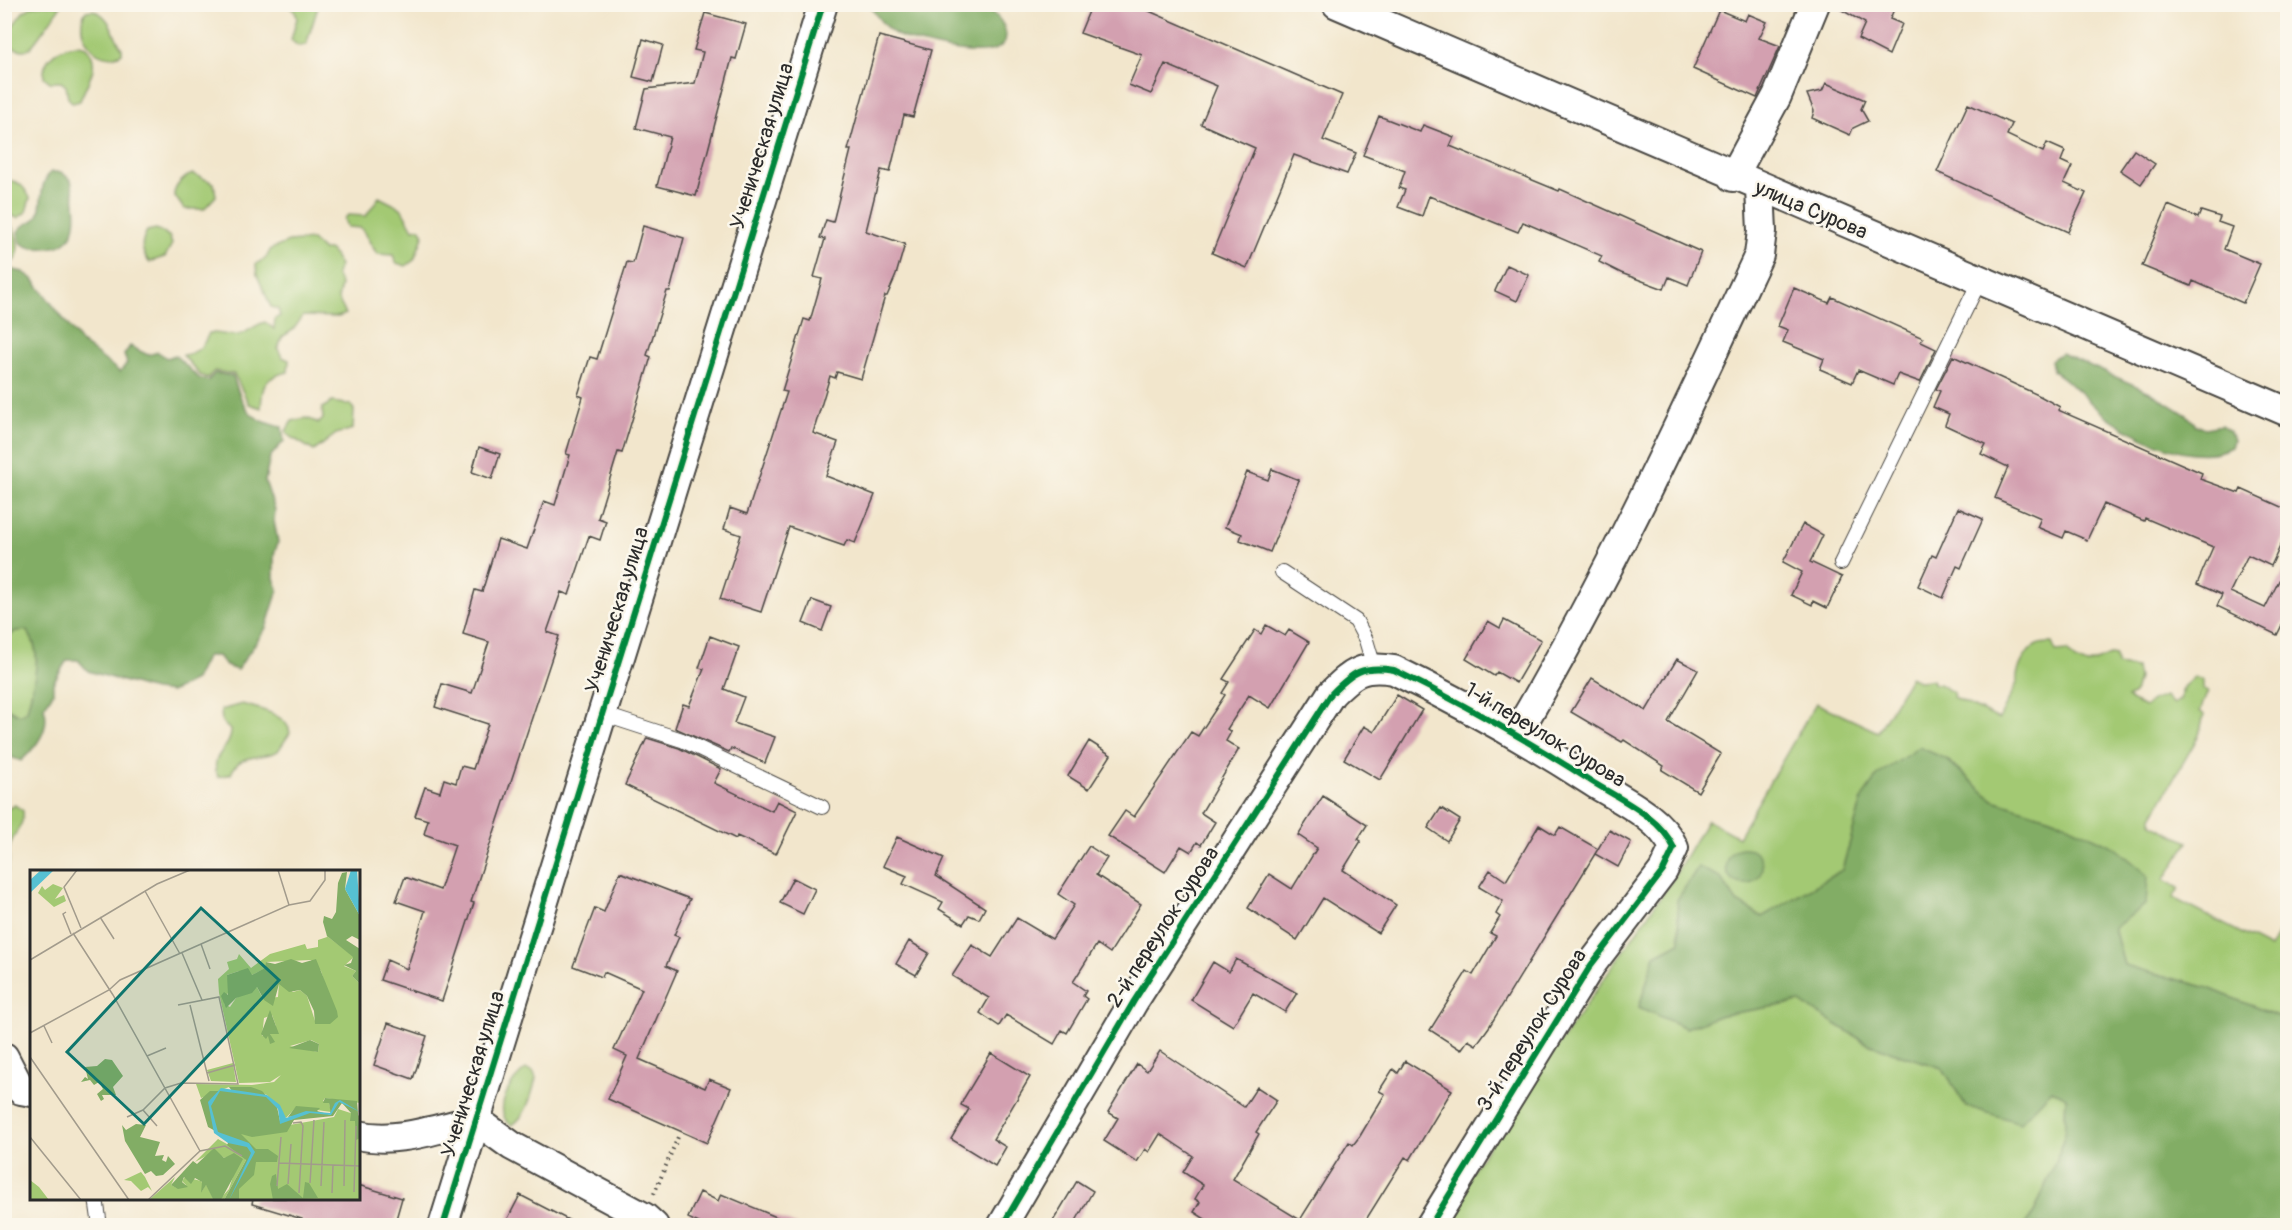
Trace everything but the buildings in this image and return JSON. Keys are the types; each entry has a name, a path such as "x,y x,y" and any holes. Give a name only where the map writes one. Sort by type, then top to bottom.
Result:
{"street":[{"name":"Ученическая улица","path":"443,1226 823,4"},
{"name":"улица Сурова","path":"1337,4 1733,177 2288,412"},
{"path":"1733,177 1777,96 1815,4"},
{"path":"1517,733 1566,649 1693,395 1759,255 1762,231 1760,188"},
{"name":"1-й переулок Сурова","path":"1374,667 1394,670 1517,733 1632,807"},
{"name":"2-й переулок Сурова","path":"1002,1226 1134,1001 1331,694 1351,674 1374,667"},
{"name":"3-й переулок Сурова","path":"1430,1226 1591,965 1663,871 1674,848 1668,833 1632,807"},
{"path":"4,1057 21,1090 30,1092"},
{"path":"360,1135 372,1138 402,1137 476,1120 512,1146 649,1221"}],"lane":[{"path":"1841,562 1979,282"},
{"path":"1282,572 1356,621 1366,640 1374,667"},
{"path":"602,714 682,740 822,807"},
{"path":"96,1200 100,1226"}],"path":[{"path":"649,1221 678,1137"}],"green space":[{"path":"61,5 30,48 23,50 11,47 8,32 23,12 33,6"},
{"path":"286,5 317,5 318,7 306,45 298,46 291,40 297,18 295,11"},
{"path":"869,5 986,5 1004,26 1004,43 995,50 980,52 922,44 897,35 882,22"},
{"path":"93,10 108,21 122,53 104,56 89,46 84,38 82,20 86,11"},
{"path":"79,45 86,47 91,54 93,67 80,101 73,103 68,98 66,86 61,82 50,82 44,77 44,70 49,58 59,50"},
{"path":"51,172 61,172 71,180 76,213 75,224 67,241 59,246 29,247 20,242 18,232 37,217 43,186"},
{"path":"193,174 214,183 216,196 204,209 184,209 174,195 180,182"},
{"path":"5,180 20,184 30,198 26,212 18,218 5,214"},
{"path":"379,197 401,208 413,229 420,228 424,234 414,260 406,266 396,263 393,255 377,254 361,228 347,227 344,219 348,215 366,216"},
{"path":"4,216 18,243 14,261 6,262"},
{"path":"156,229 169,236 172,244 165,257 149,262 144,254 142,243 147,231"},
{"path":"312,240 323,250 331,250 340,266 336,274 341,285 338,299 346,314 338,317 303,316 293,330 282,337 278,349 282,357 289,360 288,372 274,376 266,383 262,393 261,408 249,404 234,374 214,371 208,378 200,375 183,355 193,353 199,348 209,333 238,335 265,322 274,329 275,319 280,316 278,309 271,307 257,275 256,264 266,258 271,249 289,242"},
{"path":"5,268 23,272 32,278 81,342 120,372 127,363 124,355 130,346 148,355 158,352 167,358 175,355 199,378 208,381 215,373 233,376 248,410 261,420 282,427 284,441 270,457 265,481 275,510 274,521 278,542 274,555 274,578 278,590 266,628 237,670 226,666 218,656 207,656 195,680 171,692 154,690 88,671 78,660 67,660 53,683 53,693 44,707 46,723 41,737 21,761 5,755 5,707 19,715 27,711 36,659 32,639 26,630 16,631 5,639"},
{"path":"2061,353 2150,392 2187,415 2196,425 2205,428 2221,425 2230,431 2233,441 2231,447 2215,452 2197,453 2160,445 2141,437 2108,417 2053,371 2051,360"},
{"path":"332,402 351,405 354,410 353,429 336,434 314,451 288,435 286,431 292,421 307,418 319,423 323,419 322,408"},
{"path":"26,630 35,649 36,670 27,711 19,715 5,707 5,639 16,631"},
{"path":"2052,643 2056,652 2067,651 2075,660 2087,665 2110,655 2116,656 2117,665 2136,668 2138,678 2134,694 2127,698 2144,707 2165,696 2173,704 2180,700 2183,687 2194,677 2203,680 2203,689 2208,691 2200,711 2204,715 2199,735 2152,817 2152,824 2188,842 2164,880 2179,888 2173,898 2270,948 2287,916 2287,1020 2208,988 2124,965 2114,928 2146,904 2060,821 1993,800 1946,759 1863,796 1842,870 1762,917 1737,902 1720,877 1677,900 1680,942 1655,955 1639,1007 1686,1028 1722,1015 1800,1002 1868,1044 1942,1068 1966,1106 2052,1090 2066,1097 2064,1141 2033,1215 2023,1225 1434,1226 1672,880 1707,820 1738,837 1816,703 1878,732 1910,677 1918,681 1932,680 1934,684 1939,684 1954,693 1953,697 1999,719 2017,683 2018,673 2025,656 2037,645"},
{"path":"242,704 264,710 278,717 284,721 290,733 278,751 245,759 239,762 231,774 218,777 216,762 228,743 231,731 222,722 221,710"},
{"path":"1919,747 1946,759 1993,800 2060,821 2114,847 2148,875 2146,904 2114,928 2124,965 2208,988 2287,1020 2287,1225 2023,1225 2033,1215 2064,1141 2066,1097 2052,1090 2020,1123 1966,1106 1942,1068 1868,1044 1800,1002 1722,1015 1686,1028 1639,1007 1655,955 1680,942 1677,900 1698,867 1720,877 1737,902 1762,917 1842,870 1863,796 1878,775"},
{"path":"15,805 23,811 23,816 10,847 5,877 5,810"},
{"path":"1744,848 1757,853 1762,866 1757,879 1744,884 1731,879 1726,866 1731,853"},
{"path":"526,1069 533,1071 536,1078 533,1090 525,1111 511,1125 505,1119 503,1112 505,1096 509,1087"}],"cycle path":[{"path":"443,1226 823,4"},
{"path":"1002,1226 1134,1001 1331,694 1352,675 1374,669 1394,670 1545,752 1640,811 1660,828 1674,848 1663,871 1591,965 1430,1226"}]}
